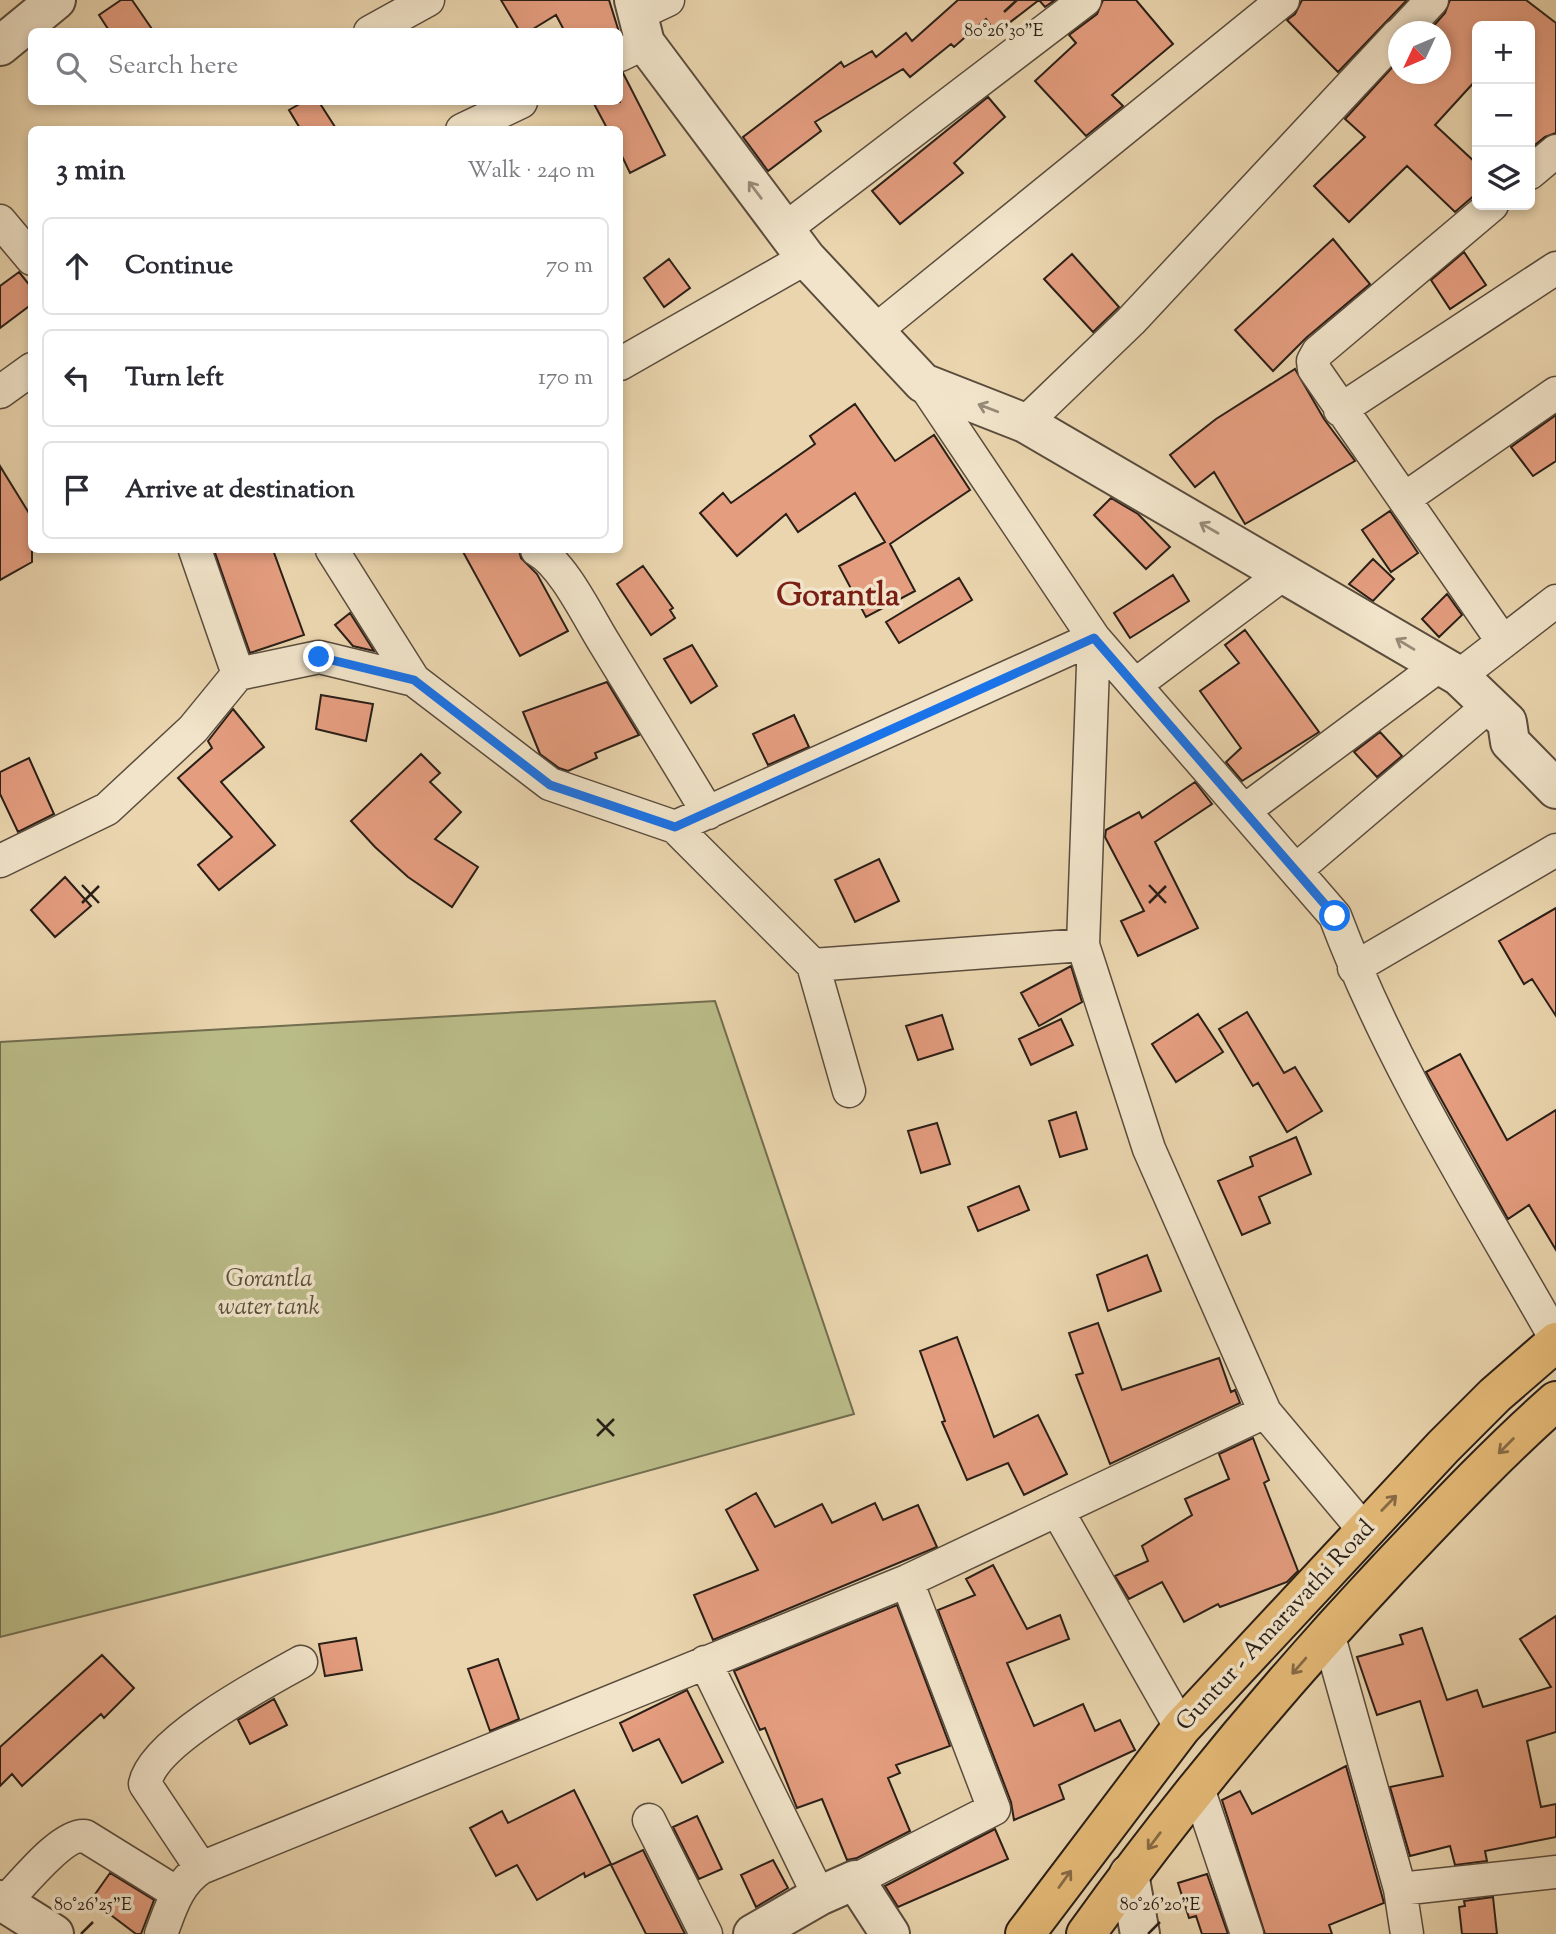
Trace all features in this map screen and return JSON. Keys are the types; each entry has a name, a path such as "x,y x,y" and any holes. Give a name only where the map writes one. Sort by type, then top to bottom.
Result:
{"main road":[{"name":"Guntur - Amaravathi Road","path":"1025,1934 1181,1728 1364,1530 1495,1395 1556,1340"},
{"name":"Guntur - Amaravathi Road","path":"1086,1934 1197,1785 1328,1633 1509,1443 1556,1401"}],"street":[{"path":"0,46 57,0"},
{"path":"377,28 428,0"},
{"path":"623,362 796,244 1085,0"},
{"path":"875,331 1283,0"},
{"path":"1412,21 1433,0"},
{"path":"641,22 796,244 923,383 1094,638 1335,916 1354,968 1426,1114 1556,1340"},
{"path":"1026,423 1131,321 1388,46"},
{"path":"470,126 515,105"},
{"path":"1535,169 1556,151"},
{"path":"1486,210 1318,352 1313,361 1314,369 1340,410 1503,642"},
{"path":"0,221 28,254"},
{"path":"1340,410 1556,268"},
{"path":"0,392 28,372"},
{"path":"923,383 1026,423 1286,572 1449,670 1499,714 1532,728 1556,753"},
{"path":"1404,499 1556,393"},
{"path":"196,553 239,674"},
{"path":"334,553 414,680 550,785 675,827 813,965 849,1091"},
{"path":"540,553 557,569 581,604 708,813"},
{"path":"1135,685 1286,572"},
{"path":"1244,811 1449,670 1503,642 1556,601"},
{"path":"675,827 1094,638"},
{"path":"1094,638 1083,944 1149,1149 1265,1412 1364,1530"},
{"path":"0,861 107,809 193,729 239,674 319,657 414,680"},
{"path":"1499,714 1510,742 1556,789"},
{"path":"1296,870 1499,714"},
{"path":"1354,968 1556,850"},
{"path":"813,965 1083,944"},
{"path":"161,1934 177,1893 185,1881 201,1868 907,1581 1265,1412"},
{"path":"1057,1510 1181,1728"},
{"path":"753,1934 819,1896 994,1809 907,1581"},
{"path":"1328,1633 1400,1889 1407,1934"},
{"path":"201,1868 145,1784 147,1772 155,1761 206,1719 301,1662"},
{"path":"705,1662 819,1896"},
{"path":"1197,1785 1247,1934"},
{"path":"649,1820 706,1934"},
{"path":"54,1934 2,1902 64,1843 78,1835 85,1836 177,1893"},
{"path":"1400,1889 1556,1872"},
{"path":"1129,1874 1140,1934"},
{"path":"855,1880 890,1934"}],"green space":[{"name":"Gorantla water tank","path":"715,1001 854,1414 495,1513 0,1637 0,1042"}],"building":[{"path":"121,0 132,0 151,28 107,28 99,15"},
{"path":"501,0 609,0 618,28 563,28 556,15 535,28 518,28"},
{"path":"958,0 1039,0 996,33 986,19 954,47 951,44 910,77 903,69 815,122 821,131 768,171 743,137 841,62 844,67 872,51 876,57 906,33 912,41"},
{"path":"1039,0 1055,0 1045,7"},
{"path":"1103,0 1136,0 1173,44 1112,95 1123,106 1086,136 1035,81 1076,43 1069,35 1097,14"},
{"path":"1302,0 1407,0 1338,72 1287,20 1295,14"},
{"path":"1450,0 1526,0 1556,23 1556,133 1535,145 1535,21 1472,21 1472,84 1435,125 1472,159 1472,197 1455,212 1407,166 1349,222 1314,186 1365,137 1345,119 1388,72 1388,84 1451,84 1451,21 1438,21 1445,13"},
{"path":"623,73 665,155 630,173 623,158 623,126 606,126 595,105 623,105"},
{"path":"988,97 1005,117 954,163 963,173 900,224 872,191"},
{"path":"298,105 321,105 334,126 299,126 289,110"},
{"path":"1333,239 1370,284 1306,338 1273,371 1235,330"},
{"path":"1464,252 1486,285 1450,309 1431,280"},
{"path":"1072,254 1119,307 1093,332 1044,279"},
{"path":"669,259 690,288 664,307 644,278"},
{"path":"19,272 28,283 28,307 0,328 0,286"},
{"path":"1295,369 1324,419 1355,461 1245,524 1214,472 1195,487 1170,455 1216,419"},
{"path":"855,404 895,461 934,435 970,490 890,544 915,591 866,617 839,566 885,542 855,493 798,532 786,514 737,556 700,513 723,493 731,503 815,444 810,436"},
{"path":"1556,415 1556,461 1533,476 1511,447"},
{"path":"0,466 28,512 28,553 32,553 32,562 0,580"},
{"path":"1111,498 1138,514 1170,547 1146,569 1094,515"},
{"path":"1390,511 1418,553 1391,572 1362,530"},
{"path":"215,553 274,553 304,635 250,653"},
{"path":"464,553 520,553 521,558 537,574 568,631 520,656"},
{"path":"1373,559 1394,579 1373,601 1349,584"},
{"path":"643,566 673,608 670,610 675,618 651,635 617,584"},
{"path":"1173,575 1189,601 1130,638 1114,613"},
{"path":"959,578 972,600 899,643 886,622"},
{"path":"1447,594 1462,615 1439,637 1422,619"},
{"path":"350,613 374,651 353,646 335,625"},
{"path":"1245,630 1319,732 1242,781 1226,762 1241,748 1200,691 1239,663 1225,645"},
{"path":"692,645 717,686 691,703 664,659"},
{"path":"607,682 639,735 595,753 597,758 568,771 559,768 540,754 523,712"},
{"path":"321,695 373,704 366,741 316,729"},
{"path":"233,709 264,747 221,782 275,845 219,890 198,865 232,837 178,778 212,748 208,741"},
{"path":"794,715 809,747 768,765 753,734"},
{"path":"1380,732 1402,756 1377,777 1354,752"},
{"path":"421,754 440,773 430,782 461,812 435,839 478,867 452,907 408,877 351,821"},
{"path":"29,758 54,814 18,832 0,794 0,772"},
{"path":"1195,782 1212,804 1155,842 1198,928 1138,956 1121,921 1144,911 1105,837 1106,830 1139,812 1142,818"},
{"path":"879,859 899,901 855,922 835,880"},
{"path":"65,877 91,906 55,937 31,910"},
{"path":"1556,908 1556,1016 1532,979 1524,984 1499,941"},
{"path":"1071,966 1082,1002 1039,1026 1021,993"},
{"path":"1247,1012 1284,1073 1295,1067 1322,1111 1287,1132 1258,1083 1253,1086 1219,1029"},
{"path":"1198,1014 1223,1052 1176,1082 1152,1044"},
{"path":"942,1015 953,1049 918,1060 906,1026"},
{"path":"1061,1019 1073,1045 1031,1065 1019,1039"},
{"path":"1460,1054 1507,1140 1556,1110 1556,1250 1529,1205 1508,1219 1426,1072"},
{"path":"1076,1112 1087,1149 1060,1157 1049,1121"},
{"path":"937,1123 950,1164 921,1173 908,1131"},
{"path":"1296,1137 1311,1174 1259,1197 1270,1223 1242,1235 1218,1181 1253,1166 1250,1157"},
{"path":"1019,1186 1029,1210 978,1231 968,1207"},
{"path":"1147,1255 1161,1291 1108,1311 1097,1275"},
{"path":"1098,1323 1122,1390 1219,1358 1231,1392 1235,1390 1240,1403 1110,1464 1076,1375 1083,1373 1069,1333"},
{"path":"957,1337 994,1437 1038,1415 1067,1474 1024,1495 1008,1463 967,1480 942,1422 945,1421 920,1351"},
{"path":"1253,1438 1269,1480 1264,1483 1298,1571 1287,1582 1220,1607 1218,1604 1184,1622 1162,1582 1129,1599 1115,1576 1148,1561 1142,1546 1192,1515 1185,1499 1229,1479 1219,1454"},
{"path":"756,1493 775,1527 822,1504 832,1523 875,1503 883,1520 918,1505 937,1547 713,1640 694,1595 758,1570 726,1510"},
{"path":"993,1565 1027,1629 1060,1615 1069,1639 1007,1663 1034,1726 1083,1704 1095,1731 1120,1720 1135,1750 1059,1785 1064,1799 1014,1820 1011,1802 938,1610 975,1595 966,1579"},
{"path":"897,1605 950,1746 896,1765 900,1773 888,1778 910,1831 857,1858 847,1860 822,1799 797,1808 765,1728 760,1730 734,1671"},
{"path":"1556,1616 1556,1732 1527,1741 1541,1807 1556,1804 1556,1837 1485,1851 1487,1861 1455,1865 1450,1846 1410,1856 1390,1787 1443,1776 1420,1701 1377,1715 1357,1657 1403,1644 1400,1635 1422,1628 1447,1700 1477,1690 1483,1707 1551,1687 1520,1639"},
{"path":"356,1638 362,1670 325,1676 319,1644"},
{"path":"102,1655 134,1688 104,1718 101,1714 22,1786 12,1774 0,1786 0,1747"},
{"path":"498,1659 519,1719 490,1731 468,1669"},
{"path":"687,1690 723,1762 682,1783 659,1739 633,1751 620,1723"},
{"path":"274,1699 287,1725 250,1744 238,1720"},
{"path":"1346,1766 1384,1903 1329,1925 1332,1934 1265,1934 1222,1800 1240,1791 1252,1814"},
{"path":"574,1790 611,1864 585,1877 584,1873 537,1900 517,1865 496,1876 470,1828 502,1811 508,1823"},
{"path":"697,1816 722,1869 699,1879 673,1827"},
{"path":"995,1829 1008,1859 898,1907 885,1886"},
{"path":"643,1850 685,1934 646,1934 611,1865"},
{"path":"773,1860 788,1888 756,1907 741,1875"},
{"path":"110,1873 154,1900 141,1934 136,1934 91,1900"},
{"path":"1207,1874 1228,1934 1202,1934 1196,1916 1189,1918 1178,1883"},
{"path":"1493,1897 1497,1934 1462,1934 1459,1907 1465,1906 1464,1901"}],"district":[{"name":"Gorantla","path":"838,597"}],"route":[{"path":"319,657 414,680 550,785 675,827 1094,638 1335,916"}]}
